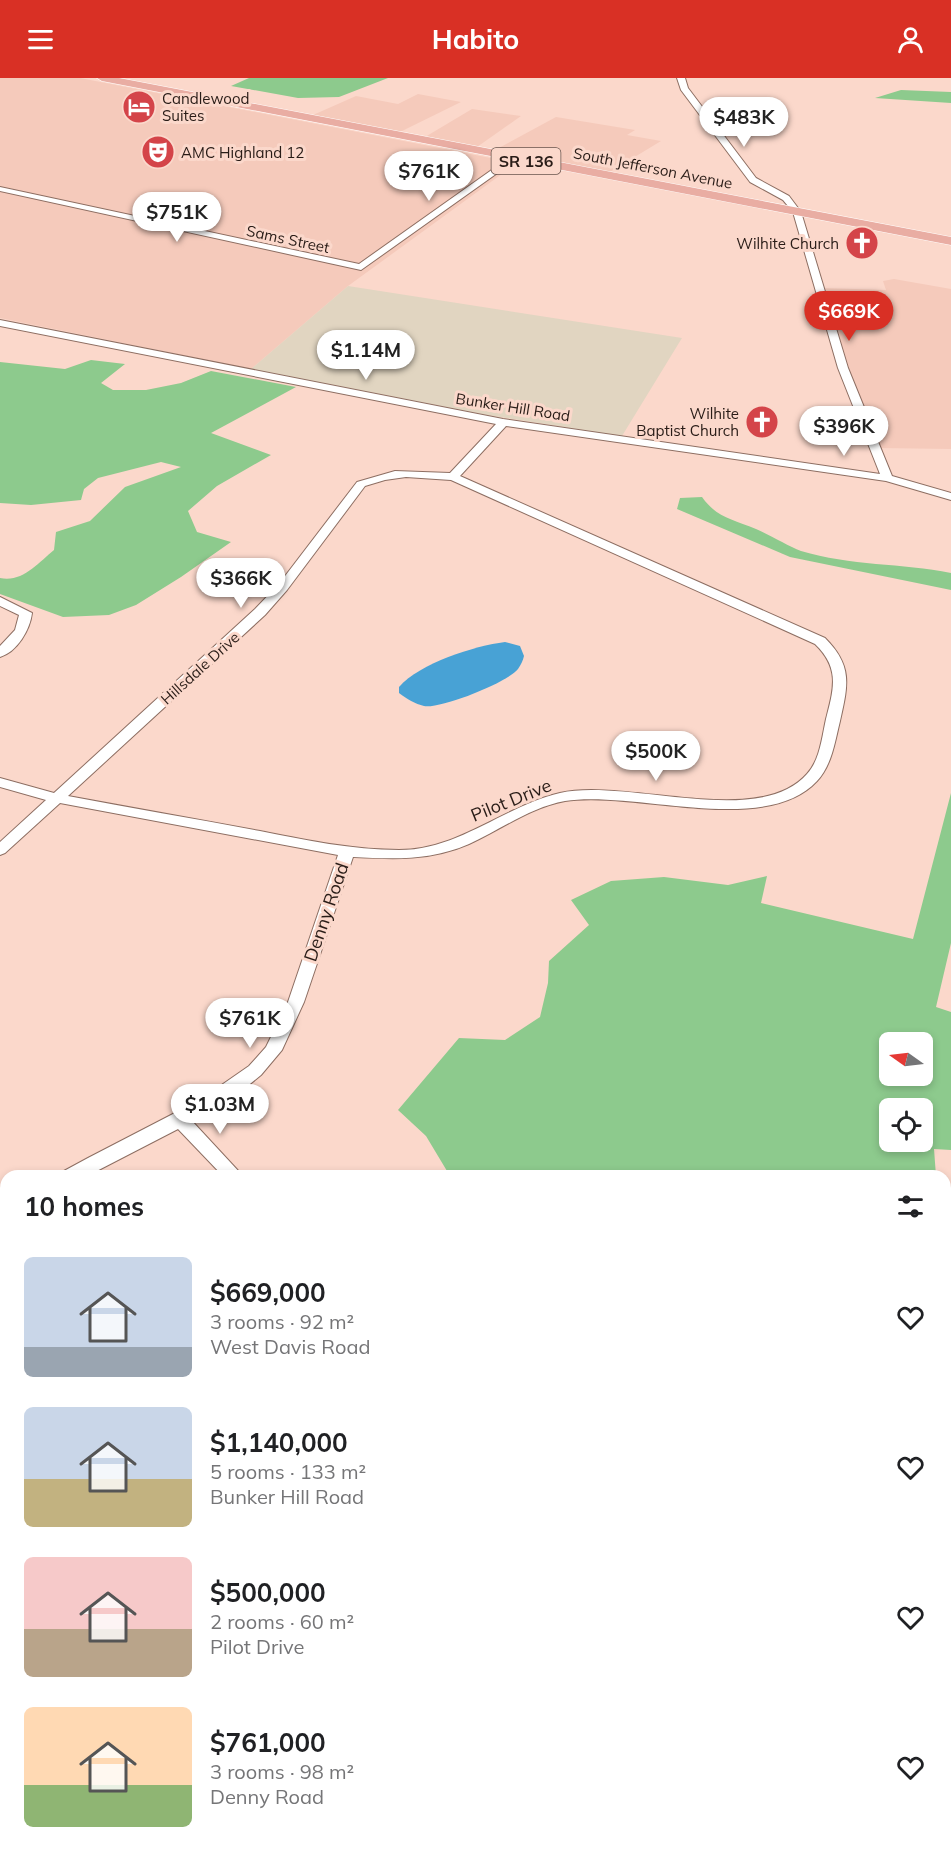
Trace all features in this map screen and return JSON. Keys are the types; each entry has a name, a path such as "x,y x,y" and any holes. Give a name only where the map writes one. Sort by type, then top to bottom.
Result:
{"main road":[{"name":"South Jefferson Avenue","path":"102,78 513,159 951,241"}],"street":[{"path":"681,78 684,88 753,180 786,198 797,212 843,368 887,478"},
{"name":"Sams Street","path":"0,189 361,267 513,159"},
{"name":"Bunker Hill Road","path":"0,323 503,422 887,478 951,497"},
{"path":"453,477 503,422"},
{"name":"Hillsdale Drive","path":"0,850 54,798 261,612 283,587 361,484 378,476 398,473 453,477"},
{"name":"Pilot Drive","path":"0,782 54,798 347,852 428,852 562,797 592,793 744,805 765,803 801,788 813,777 826,748 836,711 840,667 832,653 820,641 453,477"},
{"path":"0,601 26,613 25,625 12,643 0,653"},
{"name":"Denny Road","path":"81,1170 104,1156 180,1120 244,1079 271,1052 296,1002 347,852"},
{"path":"180,1120 228,1170"}],"shaded area":[{"path":"0,78 80,78 517,163 348,286 251,369 0,318"},
{"path":"418,94 461,102 400,132 313,115 356,96 398,104"},
{"path":"472,109 521,116 477,147 425,137"},
{"path":"556,117 635,130 627,135 661,141 610,172 495,150"},
{"path":"894,279 951,289 951,449 879,448 854,387 822,288 886,290 883,281"},
{"path":"348,286 682,338 622,436 487,415 251,369"}],"green space":[{"path":"249,78 388,78 339,97 298,98 231,86"},
{"path":"901,90 951,92 951,103 875,98"},
{"path":"91,360 125,364 101,383 113,390 146,390 181,383 211,371 296,387 211,433 271,455 217,486 188,511 197,532 231,542 136,605 109,615 63,617 0,594 0,578 15,578 29,571 54,550 56,532 90,521 125,487 181,467 161,462 98,478 84,489 81,500 31,505 0,503 0,362 65,369"},
{"path":"702,497 719,514 801,551 857,562 951,573 951,590 790,557 677,509 680,498"},
{"path":"951,793 951,943 936,1007 951,1012 951,1150 934,1149 936,1170 446,1170 426,1136 398,1110 459,1038 505,1040 540,1017 548,983 549,961 589,925 571,900 611,881 664,877 728,885 767,876 761,903 913,939"}],"water":[{"path":"505,642 520,646 524,656 518,669 501,681 459,699 433,706 417,704 399,693 399,687 408,678 434,663 478,647"}],"place":[{"name":"Candlewood Suites","path":"139,107"},
{"name":"AMC Highland 12","path":"158,152"},
{"name":"Wilhite Church","path":"862,243"},
{"name":"Wilhite Baptist Church","path":"762,422"}]}
